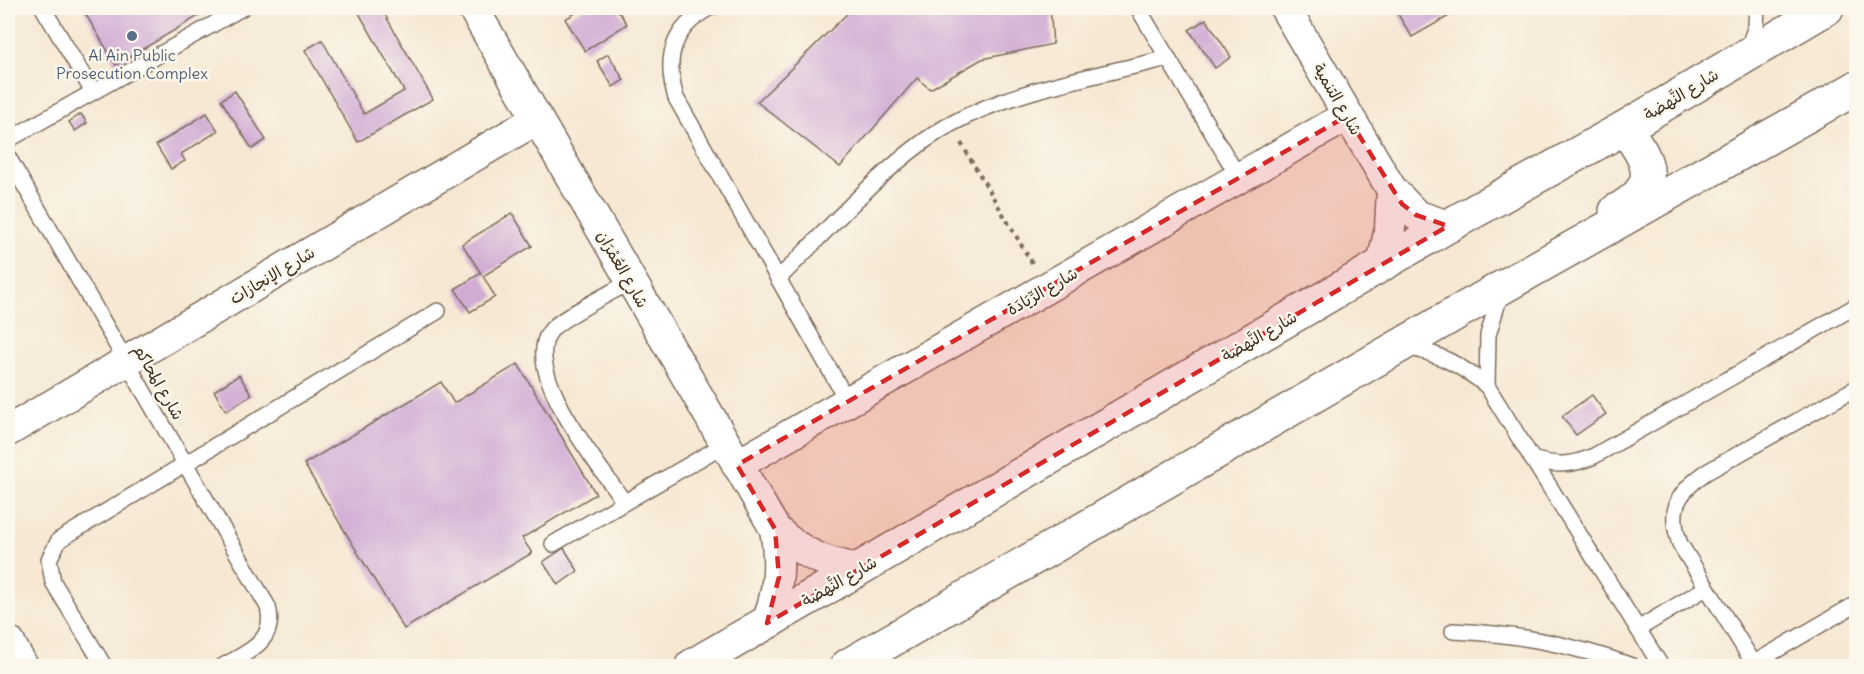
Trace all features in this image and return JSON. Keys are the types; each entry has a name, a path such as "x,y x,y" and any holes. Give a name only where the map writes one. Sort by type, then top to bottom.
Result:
{"street":[{"name":"شارع العُمْرَان","path":"473,8 775,529 793,546 813,558 837,566 860,569"},
{"name":"شارع التنمية","path":"1285,8 1392,190 1416,215 1448,226"},
{"name":"شارع النَّهضة","path":"692,666 1448,226 1624,128 1827,8"},
{"path":"847,666 1467,307 1857,88"},
{"name":"شارع الرِّيَادَة","path":"731,455 848,402 1347,116"},
{"name":"شارع الإنجازات","path":"8,431 537,119"},
{"path":"1467,307 1492,280 1507,270 1636,198 1645,187 1648,174 1646,160 1624,128"},
{"path":"1382,265 1390,228 1392,190"},
{"name":"شارع العُمْرَان","path":"767,623 775,600 779,577 779,553 775,529"},
{"path":"8,643 21,666"}],"lane":[{"path":"43,8 93,92"},
{"path":"8,141 242,8"},
{"path":"709,8 692,18 679,34 671,53 670,77 676,98 848,402"},
{"path":"1138,8 1239,178"},
{"path":"1744,56 1754,34 1757,8"},
{"path":"778,279 906,155 950,124 1003,101 1168,58"},
{"name":"شارع المحاكم","path":"8,158 268,608 270,627 260,644 223,666"},
{"path":"624,502 562,409 548,376 543,347 554,327 630,281"},
{"path":"1487,386 1488,335 1503,287"},
{"path":"1532,459 1557,465 1570,465 1594,456 1857,306"},
{"path":"104,666 53,582 49,570 53,549 70,532 438,311"},
{"path":"1399,346 1423,350 1446,358 1487,386 1661,666"},
{"path":"1857,388 1689,485 1677,502 1673,524 1680,544 1751,665 1857,604"},
{"path":"553,543 624,502 731,455"},
{"path":"1638,629 1706,588"},
{"path":"1453,631 1544,639 1632,666"}],"path":[{"path":"950,124 1047,288"}],"highlighted area":[{"path":"1347,116 1402,204 1416,215 1448,226 767,623 779,577 775,529 737,465"}],"building":[{"name":"Al Ain Public Prosecution Complex","path":"82,8 212,8 116,65"},
{"path":"356,8 381,8 433,99 358,142 305,50 322,40 364,114 404,91"},
{"path":"584,8 616,8 627,24 585,51 565,19"},
{"path":"853,8 1050,8 1053,44 982,59 930,89 917,78 840,167 757,102"},
{"path":"1394,8 1463,8 1412,37"},
{"path":"1206,19 1231,57 1215,68 1189,30"},
{"path":"608,54 624,80 613,87 597,61"},
{"path":"235,91 266,140 252,149 221,100"},
{"path":"207,113 218,131 181,154 185,161 171,169 156,145"},
{"path":"81,114 87,123 75,131 69,122"},
{"path":"512,213 532,246 483,276 495,297 470,312 455,289 481,273 462,244"},
{"path":"518,364 596,494 522,538 532,553 404,629 304,464 441,382 454,403"},
{"path":"239,375 252,395 226,411 214,391"},
{"path":"1592,395 1606,414 1576,435 1562,416"},
{"path":"564,548 578,571 558,585 543,562"}],"place":[{"name":"Al Ain Public Prosecution Complex","path":"132,36"}]}
